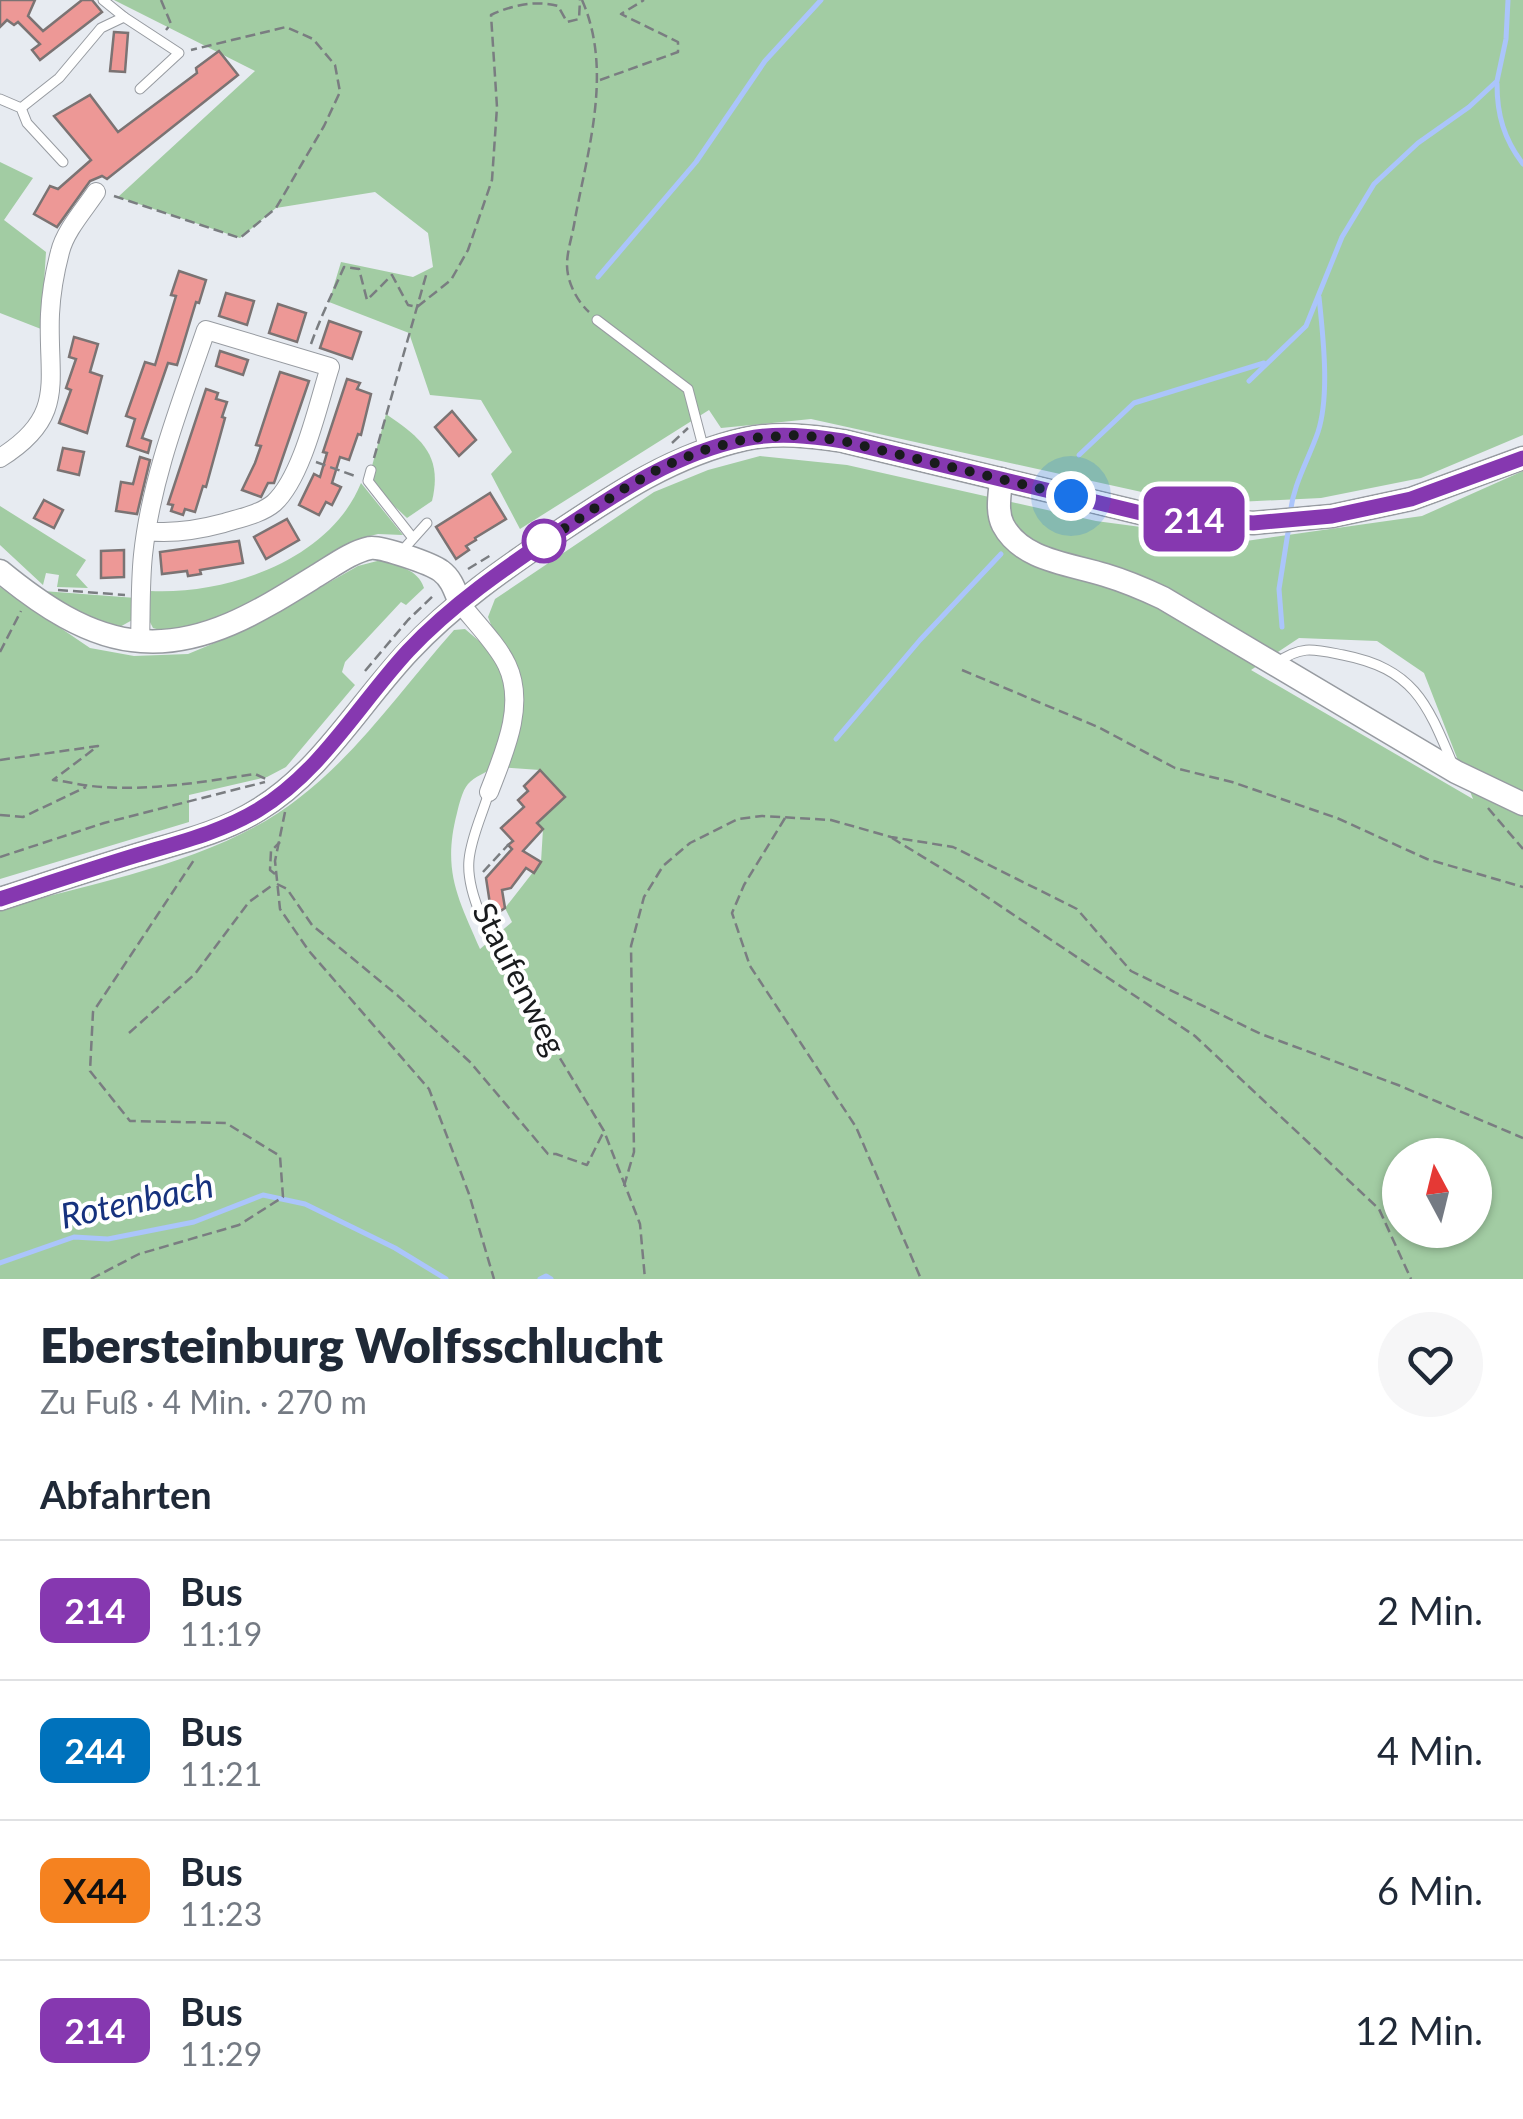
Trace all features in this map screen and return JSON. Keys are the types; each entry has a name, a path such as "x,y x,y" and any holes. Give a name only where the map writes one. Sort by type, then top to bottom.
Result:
{"main road":[{"path":"0,898 198,836 256,812 277,786 318,760 410,650 460,603 622,490 662,467 704,450 750,438 800,435 843,441 1141,513 1253,523 1332,516 1411,499 1523,458"},
{"path":"1002,479 998,504 1002,522 1024,548 1046,559 1133,584 1276,663 1456,772 1523,804"},
{"path":"0,571 60,614 100,632 140,642 184,638 224,627 265,608 360,551 380,547 407,550 439,568 451,580 460,603"},
{"path":"407,550 438,591 460,603"}],"street":[{"path":"0,458 36,427 48,407 52,381 50,312 61,247 96,192"},
{"path":"140,642 147,531 166,448 206,330 330,367 290,483 273,504 250,516 170,534 147,531"},
{"name":"Staufenweg","path":"460,603 506,662 515,689 510,736 490,792"}],"lane":[{"path":"102,0 180,53 140,89"},
{"path":"22,108 59,78 101,28 124,17"},
{"path":"0,99 22,108 27,123 63,162"},
{"path":"596,320 688,389 704,450"},
{"path":"369,475 407,550 427,524"},
{"path":"1276,663 1294,650 1314,649 1373,661 1404,678 1433,718 1456,772"},
{"name":"Staufenweg","path":"490,792 470,855 470,876 489,932 523,997"}],"path":[{"path":"159,39 171,24 162,0"},
{"path":"581,0 594,50 597,81 591,145 567,268 577,301 596,320"},
{"path":"417,307 451,280 468,250 492,180 497,107 491,15 519,5 546,2 558,6 566,22 579,19 581,0"},
{"path":"597,81 678,52 678,42 621,14 644,0"},
{"path":"96,192 240,238 276,208 340,92 335,65 312,39 286,27 180,53"},
{"path":"306,360 329,295 337,288 344,267 359,269 367,300 392,274 408,305 417,307"},
{"path":"300,458 369,475 427,272"},
{"path":"58,590 142,596"},
{"path":"367,668 438,591"},
{"path":"0,652 30,596"},
{"path":"962,670 1098,726 1174,768 1232,782 1338,818 1427,859 1523,886"},
{"path":"0,760 98,746 54,780 141,788 255,774 277,786 286,820 276,874 280,908 310,952 430,1089 470,1194 494,1279"},
{"path":"0,815 23,816 87,786"},
{"path":"0,857 104,822 277,786"},
{"path":"1484,787 1488,808 1523,849"},
{"path":"786,817 744,885 732,913 750,966 856,1127 920,1279"},
{"path":"624,1186 634,1152 631,946 644,897 663,866 690,843 738,819 831,820 891,837 953,847 1077,909 1131,970 1261,1034 1398,1085 1523,1138"},
{"path":"91,1279 139,1254 239,1226 283,1197 280,1156 226,1123 130,1121 90,1072 93,1012 198,853 198,836"},
{"path":"891,837 969,884 1194,1036 1380,1209 1411,1279"},
{"path":"470,876 481,874 509,844"},
{"path":"129,1033 195,974 249,902 276,883"},
{"path":"276,883 287,889 312,925 470,1062 548,1154 587,1164 604,1131"},
{"name":"Staufenweg","path":"523,997 604,1131 640,1224 645,1279"}],"green space":[{"path":"114,0 1523,0 1523,435 1421,478 1321,498 1196,504 811,419 721,428 709,410 520,529 491,474 512,452 481,400 430,395 409,333 329,302 341,262 413,277 433,267 428,233 375,192 276,208 240,238 118,197 255,71"},
{"path":"0,162 33,178 4,220 46,252 41,329 0,313"},
{"path":"386,414 419,440 432,460 432,501 407,518 368,481"},
{"path":"760,456 847,465 1096,521 1246,541 1422,516 1523,471 1523,1279 0,1279 0,909 195,854 267,820 342,760 454,630 465,629 492,652 495,635 488,617 495,599 654,492 708,470","holes":["1299,638 1377,641 1424,673 1473,799 1251,670","495,767 540,770 537,823 543,829 541,862 505,908 512,922 480,949 459,899 451,852 464,790 471,781"]},
{"path":"361,483 403,535 362,538 290,583 230,614 175,630 153,628 148,618 150,591 211,587 273,567 326,533 346,510"},
{"path":"0,506 86,560 76,575 88,588 57,587 59,575 46,573 43,585 0,545"},
{"path":"381,560 412,572 424,588 406,605 401,602 345,662 342,672 355,685 286,767 267,777 189,795 189,822 0,879 0,587 90,648 134,656 188,654 241,632 358,566"},
{"path":"43,591 136,598 134,619 118,628 91,621"}],"building":[{"path":"0,0 35,0 28,16 43,31 82,0 92,0 102,12 40,60 32,50 40,44 18,22 14,25 7,20 0,27"},
{"path":"114,32 128,33 125,72 110,71"},
{"path":"219,51 238,75 107,179 102,176 90,181 57,227 34,214 50,186 58,189 91,160 54,116 90,95 118,132 197,73 196,68"},
{"path":"179,271 206,280 177,365 168,363 142,438 151,441 148,453 127,446 135,419 126,416 145,362 155,365 176,296 171,295"},
{"path":"226,293 254,301 247,325 219,316"},
{"path":"278,304 306,313 297,342 269,333"},
{"path":"329,321 361,332 352,359 320,348"},
{"path":"74,337 98,344 90,372 102,376 87,433 59,423 71,390 66,388 76,359 69,357"},
{"path":"220,351 248,360 243,375 216,366"},
{"path":"280,372 309,381 274,483 268,483 261,497 242,490 261,446 256,445"},
{"path":"347,379 360,383 357,389 371,394 361,435 358,434 349,460 340,457 332,483 341,487 332,505 326,502 319,515 299,505 314,474 320,477 327,453 323,452"},
{"path":"206,389 218,393 216,399 227,402 222,417 225,418 206,487 203,486 195,512 185,509 183,515 171,511 173,505 168,504"},
{"path":"452,411 476,440 459,456 435,427"},
{"path":"63,448 84,452 79,475 58,470"},
{"path":"140,457 150,460 137,514 116,511 121,482 133,484"},
{"path":"490,493 506,519 475,538 466,546 469,550 456,559 436,527"},
{"path":"44,500 63,510 54,528 34,518"},
{"path":"287,519 299,540 266,559 254,537"},
{"path":"239,541 243,563 200,570 201,574 188,576 187,571 162,574 160,552"},
{"path":"124,550 124,577 101,578 101,551"},
{"path":"540,770 565,797 537,823 543,829 523,851 541,862 534,873 526,868 511,888 502,890 505,908 492,917 486,878 512,849 508,845 513,841 501,828 524,807 518,800 528,791 524,786"}],"waterway":[{"path":"598,277 696,162 765,61 821,0"},
{"path":"1249,381 1306,326 1342,237 1374,184 1418,143 1469,107 1497,81 1506,39 1508,0"},
{"path":"1497,84 1503,126 1523,164"},
{"path":"1290,515 1322,417 1325,365 1319,297"},
{"path":"1079,455 1134,403 1264,363"},
{"path":"1282,627 1279,589 1289,526"},
{"path":"836,739 920,640 1001,554"},
{"name":"Rotenbach","path":"0,1263 74,1237 108,1239 194,1222 263,1195 305,1204 395,1248 446,1279"},
{"name":"Rotenbach","path":"540,1279 551,1279"}],"bus line":[{"name":"214","path":"0,899 198,836 256,812 318,760 410,650 460,603 622,490 662,467 704,450 750,438 800,435 843,441 1141,513 1253,523 1332,516 1411,499 1523,458"}],"route":[{"path":"544,541 532,550 662,467 704,450 750,438 800,435 843,441 1071,496"}]}
